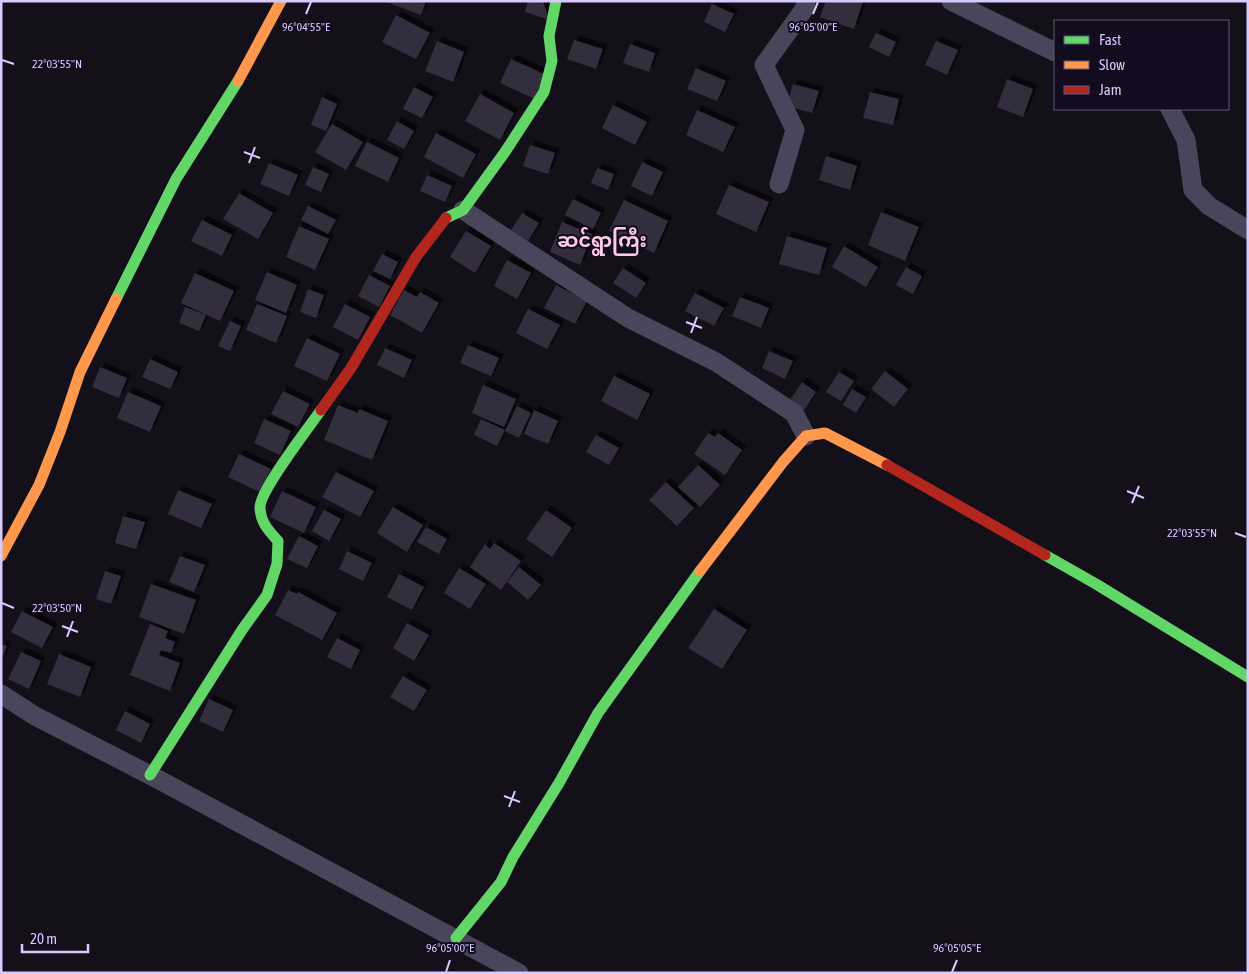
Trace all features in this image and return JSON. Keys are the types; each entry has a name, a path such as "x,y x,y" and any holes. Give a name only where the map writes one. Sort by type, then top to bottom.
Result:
{"street":[{"path":"1,556 39,485 60,432 80,372 176,179 237,83 281,1"},
{"path":"150,775 242,630 267,596 277,564 278,541 265,526 260,506 271,481 351,368 416,256 446,216 463,210 505,152 544,92 552,61 549,36 556,1"},
{"path":"779,184 795,130 764,65 804,8 806,1"},
{"path":"951,1 1054,52"},
{"path":"1171,110 1186,140 1193,190 1209,206 1248,230"},
{"path":"463,210 628,318 716,362 794,413 806,436"},
{"path":"456,938 501,882 513,857 559,783 598,713 706,564 783,462 806,436 825,434 881,461 1096,584 1248,677"},
{"path":"1,694 35,716 150,775 518,973"}],"building":[{"path":"384,1 426,1 421,15"},
{"path":"528,1 543,1 549,20 525,12"},
{"path":"826,1 863,1 854,29 820,17"},
{"path":"712,4 734,14 725,32 704,22"},
{"path":"396,15 430,33 416,59 382,42"},
{"path":"876,33 896,42 889,57 869,47"},
{"path":"574,40 603,49 596,69 567,59"},
{"path":"437,41 464,52 453,82 425,71"},
{"path":"936,41 958,50 947,75 925,65"},
{"path":"630,44 655,53 649,72 623,63"},
{"path":"511,59 546,75 535,99 500,83"},
{"path":"696,68 726,81 717,101 687,89"},
{"path":"1007,79 1033,89 1023,117 997,107"},
{"path":"793,84 819,91 812,113 787,106"},
{"path":"414,87 433,97 422,118 403,109"},
{"path":"870,92 899,99 893,125 863,118"},
{"path":"480,94 514,113 500,140 465,121"},
{"path":"322,97 337,104 326,131 311,125"},
{"path":"613,105 647,122 635,145 602,128"},
{"path":"697,110 735,127 723,152 686,135"},
{"path":"397,121 414,131 404,149 387,140"},
{"path":"332,124 363,142 346,170 315,152"},
{"path":"436,133 476,154 463,178 424,157"},
{"path":"367,142 399,158 388,182 355,166"},
{"path":"530,145 555,153 548,174 523,166"},
{"path":"826,156 857,166 850,190 819,180"},
{"path":"642,162 663,172 652,196 631,186"},
{"path":"269,163 298,175 289,196 260,184"},
{"path":"313,167 329,174 321,192 305,185"},
{"path":"597,168 614,174 608,190 591,183"},
{"path":"427,175 452,186 445,202 420,191"},
{"path":"729,185 769,202 756,232 716,214"},
{"path":"239,193 273,213 258,239 223,219"},
{"path":"573,199 601,213 593,229 565,215"},
{"path":"624,200 668,221 654,253 609,231"},
{"path":"308,206 336,220 328,234 301,220"},
{"path":"881,212 919,227 905,261 868,245"},
{"path":"522,213 539,223 528,241 511,230"},
{"path":"202,220 232,235 222,256 191,241"},
{"path":"562,222 592,234 580,265 550,252"},
{"path":"299,226 329,239 315,270 286,257"},
{"path":"466,231 491,246 475,273 450,257"},
{"path":"787,236 827,248 819,275 779,264"},
{"path":"844,246 878,267 866,287 832,267"},
{"path":"382,254 398,262 390,279 373,271"},
{"path":"507,260 531,273 517,299 494,286"},
{"path":"906,267 922,276 913,294 896,285"},
{"path":"623,268 646,283 636,298 613,283"},
{"path":"267,272 297,285 286,313 255,300"},
{"path":"195,273 234,291 220,321 181,303"},
{"path":"369,275 390,286 379,307 358,296"},
{"path":"556,285 587,301 575,324 544,308"},
{"path":"308,289 324,295 316,318 300,312"},
{"path":"404,290 417,297 420,292 439,303 422,333 390,315"},
{"path":"695,293 724,308 714,326 685,311"},
{"path":"740,297 769,308 761,328 732,316"},
{"path":"257,304 287,316 276,343 246,330"},
{"path":"345,304 370,317 358,340 333,327"},
{"path":"185,307 206,315 199,331 179,323"},
{"path":"528,309 560,325 547,349 516,333"},
{"path":"230,321 241,326 230,351 218,346"},
{"path":"307,338 340,354 327,381 294,366"},
{"path":"468,345 499,358 491,376 460,363"},
{"path":"385,348 412,360 404,378 377,365"},
{"path":"769,351 793,361 785,379 762,368"},
{"path":"150,359 178,372 170,389 142,377"},
{"path":"100,367 127,378 119,398 92,387"},
{"path":"885,371 908,389 894,407 871,389"},
{"path":"839,372 854,381 841,401 826,392"},
{"path":"614,376 650,394 637,420 601,401"},
{"path":"802,382 816,392 804,410 790,400"},
{"path":"483,385 516,399 504,427 472,413"},
{"path":"852,389 866,397 856,413 843,405"},
{"path":"283,391 310,404 298,427 271,414"},
{"path":"128,392 161,406 150,432 117,418"},
{"path":"338,405 358,413 359,409 388,421 372,460 324,440"},
{"path":"517,406 531,413 519,438 505,431"},
{"path":"534,410 558,421 548,444 524,434"},
{"path":"264,419 291,431 280,455 254,443"},
{"path":"481,419 505,430 497,446 474,435"},
{"path":"708,433 715,437 718,433 742,450 725,475 694,454"},
{"path":"596,435 619,448 609,465 586,452"},
{"path":"239,454 271,469 260,492 228,477"},
{"path":"698,465 720,485 700,507 678,487"},
{"path":"336,472 374,491 360,517 322,497"},
{"path":"666,482 694,508 677,526 649,500"},
{"path":"178,490 212,504 201,528 168,514"},
{"path":"282,491 316,507 304,533 270,517"},
{"path":"393,507 423,525 407,552 377,533"},
{"path":"324,510 341,519 329,541 312,531"},
{"path":"546,510 572,528 552,557 526,539"},
{"path":"123,516 145,522 136,549 115,543"},
{"path":"426,527 447,539 439,554 417,542"},
{"path":"299,536 318,546 307,568 287,559"},
{"path":"494,543 521,561 501,590 470,567 485,544 490,549"},
{"path":"347,551 372,563 363,581 339,569"},
{"path":"180,556 205,565 194,592 169,582"},
{"path":"519,567 541,585 528,600 507,582"},
{"path":"459,568 486,584 470,609 444,593"},
{"path":"105,571 121,576 111,604 96,599"},
{"path":"399,574 424,587 412,610 387,597"},
{"path":"151,584 196,600 184,634 139,617"},
{"path":"288,590 297,594 298,592 337,613 322,640 275,615"},
{"path":"714,609 747,630 722,669 688,648"},
{"path":"22,611 53,627 42,648 11,632"},
{"path":"407,623 429,635 414,661 393,648"},
{"path":"150,624 168,631 165,638 175,642 171,653 161,650 159,655 180,663 170,691 130,675"},
{"path":"337,638 360,650 351,669 327,657"},
{"path":"1,644 7,646 1,661"},
{"path":"21,652 41,661 29,689 8,679"},
{"path":"59,654 91,667 80,697 47,684"},
{"path":"403,676 427,690 414,711 390,697"},
{"path":"209,699 233,710 223,732 199,721"},
{"path":"125,711 150,724 141,743 116,730"}],"traffic: fast":[{"path":"446,218 463,210 505,152 544,92 552,61 549,36 556,1"},
{"path":"116,299 176,179 238,81"},
{"path":"150,775 242,630 267,595 277,564 278,541 263,522 260,508 262,500 276,474 321,410"},
{"path":"1045,555 1248,677"},
{"path":"456,938 501,882 513,857 559,783 598,713 700,571"}],"traffic: slow":[{"path":"238,81 281,1"},
{"path":"1,556 39,485 60,432 80,372 116,299"},
{"path":"700,571 783,462 806,436 825,433 887,465"}],"traffic: jam":[{"path":"321,410 351,368 416,257 446,218"},
{"path":"887,465 1045,555"}],"district":[{"name":"ဆင်ရွာကြီး","path":"602,240"}]}
